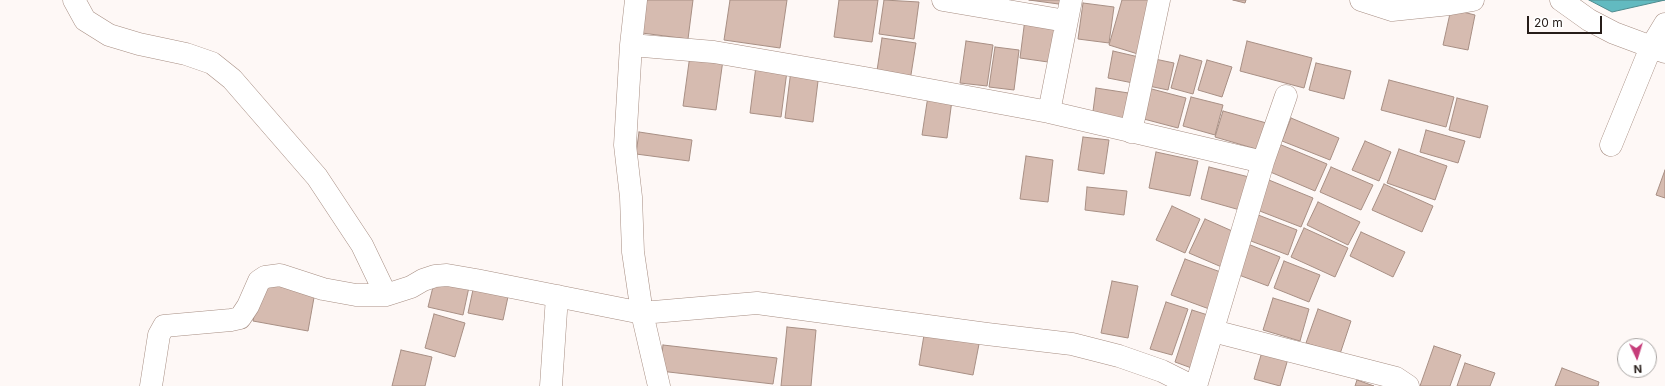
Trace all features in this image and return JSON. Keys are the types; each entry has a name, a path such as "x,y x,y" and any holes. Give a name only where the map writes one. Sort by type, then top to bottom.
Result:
{"street":[{"path":"74,0 85,20 109,35 140,44 186,54 212,63 232,79 317,177 362,245 386,295"},
{"path":"636,0 631,45 625,145 631,197 634,252 642,313 659,386"},
{"path":"943,0 1069,10 1049,112"},
{"path":"1131,132 1159,0"},
{"path":"1361,0 1392,10 1473,0"},
{"path":"1561,0 1589,20 1614,33 1658,50"},
{"path":"1610,145 1658,50 1665,24"},
{"path":"631,45 722,54 865,78 1049,112 1263,162"},
{"path":"1196,386 1263,162 1286,96"},
{"path":"151,386 159,335 164,326 240,318 248,306 259,281 265,277 280,275 323,289 356,296 386,295 411,287 423,280 435,276 447,275 642,313 757,303 1072,344 1119,356 1162,371 1192,386"},
{"path":"551,386 557,296"},
{"path":"1213,332 1396,378 1408,386"}],"water":[{"path":"1589,0 1665,0 1612,12"}],"building":[{"path":"646,0 693,0 688,39 642,33"},
{"path":"730,0 787,0 780,48 724,40"},
{"path":"839,0 878,0 872,42 834,37"},
{"path":"884,0 919,2 914,39 879,34"},
{"path":"1029,0 1066,0 1066,5"},
{"path":"1122,0 1156,0 1141,55 1109,45"},
{"path":"1233,0 1246,0 1245,3"},
{"path":"1083,3 1114,7 1109,43 1078,39"},
{"path":"1451,9 1475,15 1468,50 1443,45"},
{"path":"1025,19 1060,24 1055,63 1020,58"},
{"path":"882,38 916,43 910,81 876,77"},
{"path":"966,41 993,45 987,86 960,83"},
{"path":"1247,41 1312,58 1304,88 1240,71"},
{"path":"995,47 1019,50 1014,90 989,87"},
{"path":"1113,51 1143,58 1138,84 1108,78"},
{"path":"690,55 723,60 716,110 683,106"},
{"path":"1180,55 1202,61 1193,94 1171,88"},
{"path":"1150,58 1174,63 1168,90 1144,85"},
{"path":"1207,60 1232,67 1222,97 1198,90"},
{"path":"1316,63 1351,71 1344,99 1309,90"},
{"path":"756,66 787,71 781,117 750,113"},
{"path":"791,70 819,73 813,122 785,118"},
{"path":"1389,80 1454,97 1446,127 1381,110"},
{"path":"1096,88 1135,94 1130,124 1092,119"},
{"path":"1148,88 1186,98 1178,128 1140,118"},
{"path":"928,96 952,100 947,138 922,135"},
{"path":"1191,97 1223,105 1215,135 1183,126"},
{"path":"1457,98 1488,106 1480,138 1449,130"},
{"path":"1223,111 1270,124 1263,151 1215,137"},
{"path":"1291,118 1339,138 1330,160 1282,141"},
{"path":"1426,130 1465,141 1458,163 1420,152"},
{"path":"639,132 692,140 689,161 636,154"},
{"path":"1083,137 1109,140 1104,174 1078,170"},
{"path":"1365,141 1391,152 1379,181 1352,170"},
{"path":"1279,144 1327,164 1315,191 1268,171"},
{"path":"1399,149 1447,166 1435,200 1387,183"},
{"path":"1156,152 1198,161 1190,196 1149,188"},
{"path":"1026,156 1053,160 1048,202 1020,199"},
{"path":"1209,167 1249,177 1240,210 1201,199"},
{"path":"1331,167 1373,185 1361,210 1320,192"},
{"path":"1665,170 1665,198 1656,195"},
{"path":"1264,178 1313,198 1301,227 1252,208"},
{"path":"1384,184 1433,206 1422,232 1372,210"},
{"path":"1087,187 1127,191 1124,215 1085,210"},
{"path":"1318,202 1360,222 1348,245 1307,225"},
{"path":"1172,206 1200,219 1185,253 1156,240"},
{"path":"1253,213 1297,230 1288,255 1243,238"},
{"path":"1205,219 1239,234 1224,268 1189,253"},
{"path":"1304,228 1348,248 1335,277 1291,257"},
{"path":"1361,232 1405,252 1393,277 1350,256"},
{"path":"1243,242 1280,257 1268,286 1231,272"},
{"path":"1185,259 1226,274 1212,310 1171,295"},
{"path":"1284,261 1320,275 1309,302 1274,288"},
{"path":"435,279 469,287 463,315 428,307"},
{"path":"1112,281 1138,286 1128,338 1101,333"},
{"path":"261,282 315,292 308,331 253,321"},
{"path":"474,285 509,292 503,320 468,313"},
{"path":"1273,298 1309,309 1300,341 1263,330"},
{"path":"1166,302 1188,309 1172,355 1150,349"},
{"path":"1318,309 1351,321 1340,354 1306,343"},
{"path":"1192,310 1214,317 1197,370 1175,362"},
{"path":"434,314 465,323 455,357 425,348"},
{"path":"787,327 816,330 811,386 781,386"},
{"path":"925,329 980,339 973,375 919,365"},
{"path":"663,345 777,358 773,384 660,371"},
{"path":"1264,345 1290,352 1280,386 1254,379"},
{"path":"1434,346 1461,355 1450,386 1420,386"},
{"path":"401,350 432,357 425,386 392,386"},
{"path":"1465,363 1495,373 1490,386 1457,386"},
{"path":"1562,368 1599,382 1598,386 1555,386"},
{"path":"1357,380 1374,386 1355,386"}]}
